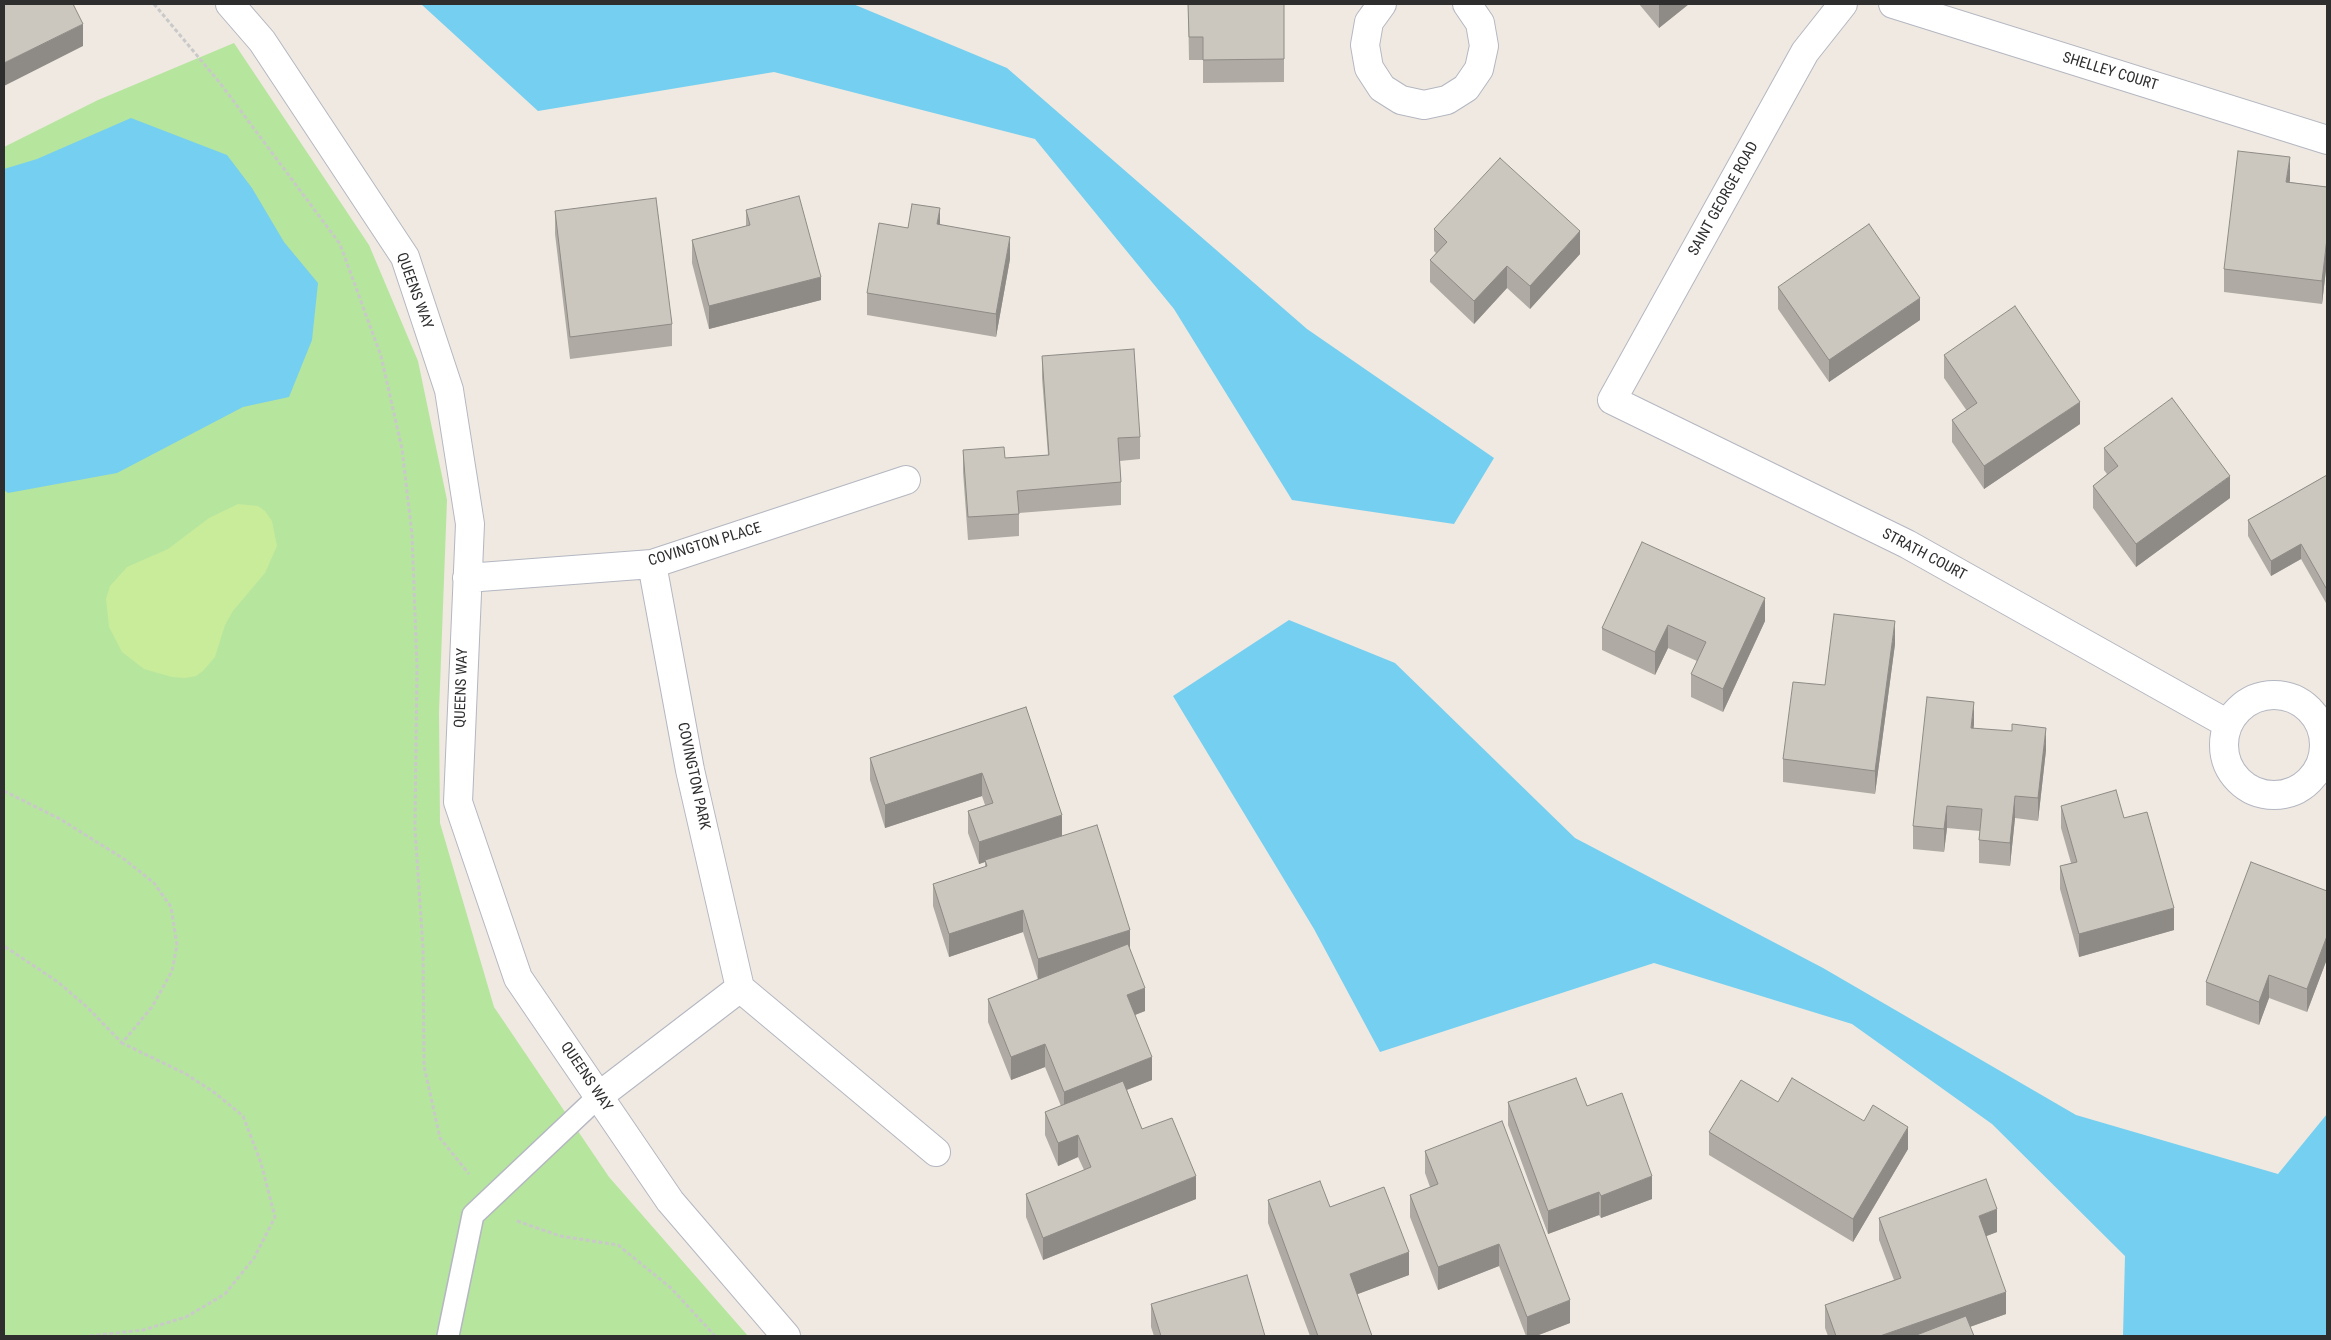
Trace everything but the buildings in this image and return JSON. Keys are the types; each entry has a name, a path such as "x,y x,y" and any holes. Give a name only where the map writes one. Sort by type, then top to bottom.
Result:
{"street":[{"name":"QUEENS WAY","path":"230,4 262,41 404,257 449,390 470,524 458,802 518,978 670,1200 786,1336"},
{"path":"1382,4 1369,22 1365,45 1369,68 1382,88 1401,100 1424,105 1447,100 1466,88 1480,69 1484,46 1480,23 1467,4"},
{"name":"SAINT GEORGE ROAD","path":"1612,400 1805,52 1843,4"},
{"name":"SHELLEY COURT","path":"1892,4 2327,140"},
{"name":"STRATH COURT","path":"1612,400 1907,544 2228,724"},
{"name":"COVINGTON PLACE","path":"467,578 652,564 906,480"},
{"name":"COVINGTON PARK","path":"652,564 690,770 740,988"},
{"path":"599,1096 740,988 936,1152"}],"lane":[{"path":"448,1336 473,1216 599,1096"}],"path":[{"path":"154,4 220,83 340,244 381,356 402,449 412,534 416,666 415,829 423,948 424,1066 440,1138 503,1216 560,1236 618,1245 671,1288 715,1336"},
{"path":"4,791 60,819 124,859 154,883 171,907 177,945 172,971 152,1007 122,1043"},
{"path":"4,946 58,982 88,1008 122,1043 186,1074 215,1093 243,1116 261,1163 275,1217 254,1258 225,1294 186,1317 143,1330 90,1336"}],"green space":[{"path":"234,43 369,245 418,361 447,500 439,712 440,823 494,1007 609,1177 748,1336 4,1336 4,147 98,100"},
{"path":"238,504 258,506 265,511 272,521 277,546 265,573 233,611 225,625 215,657 203,671 196,676 185,678 172,677 144,669 122,652 109,627 106,599 110,586 127,567 168,549 209,518"}],"water":[{"path":"421,4 853,4 1007,68 1307,329 1494,458 1454,524 1292,500 1174,309 1035,139 774,72 538,111"},
{"path":"131,118 227,155 252,188 284,242 318,283 312,340 289,397 243,407 117,473 8,493 4,490 4,169 37,159"},
{"path":"1289,620 1395,663 1575,838 1823,968 2076,1115 2278,1174 2327,1114 2327,1336 2123,1336 2125,1256 1992,1124 1852,1024 1654,963 1380,1052 1314,929 1173,696"}]}
